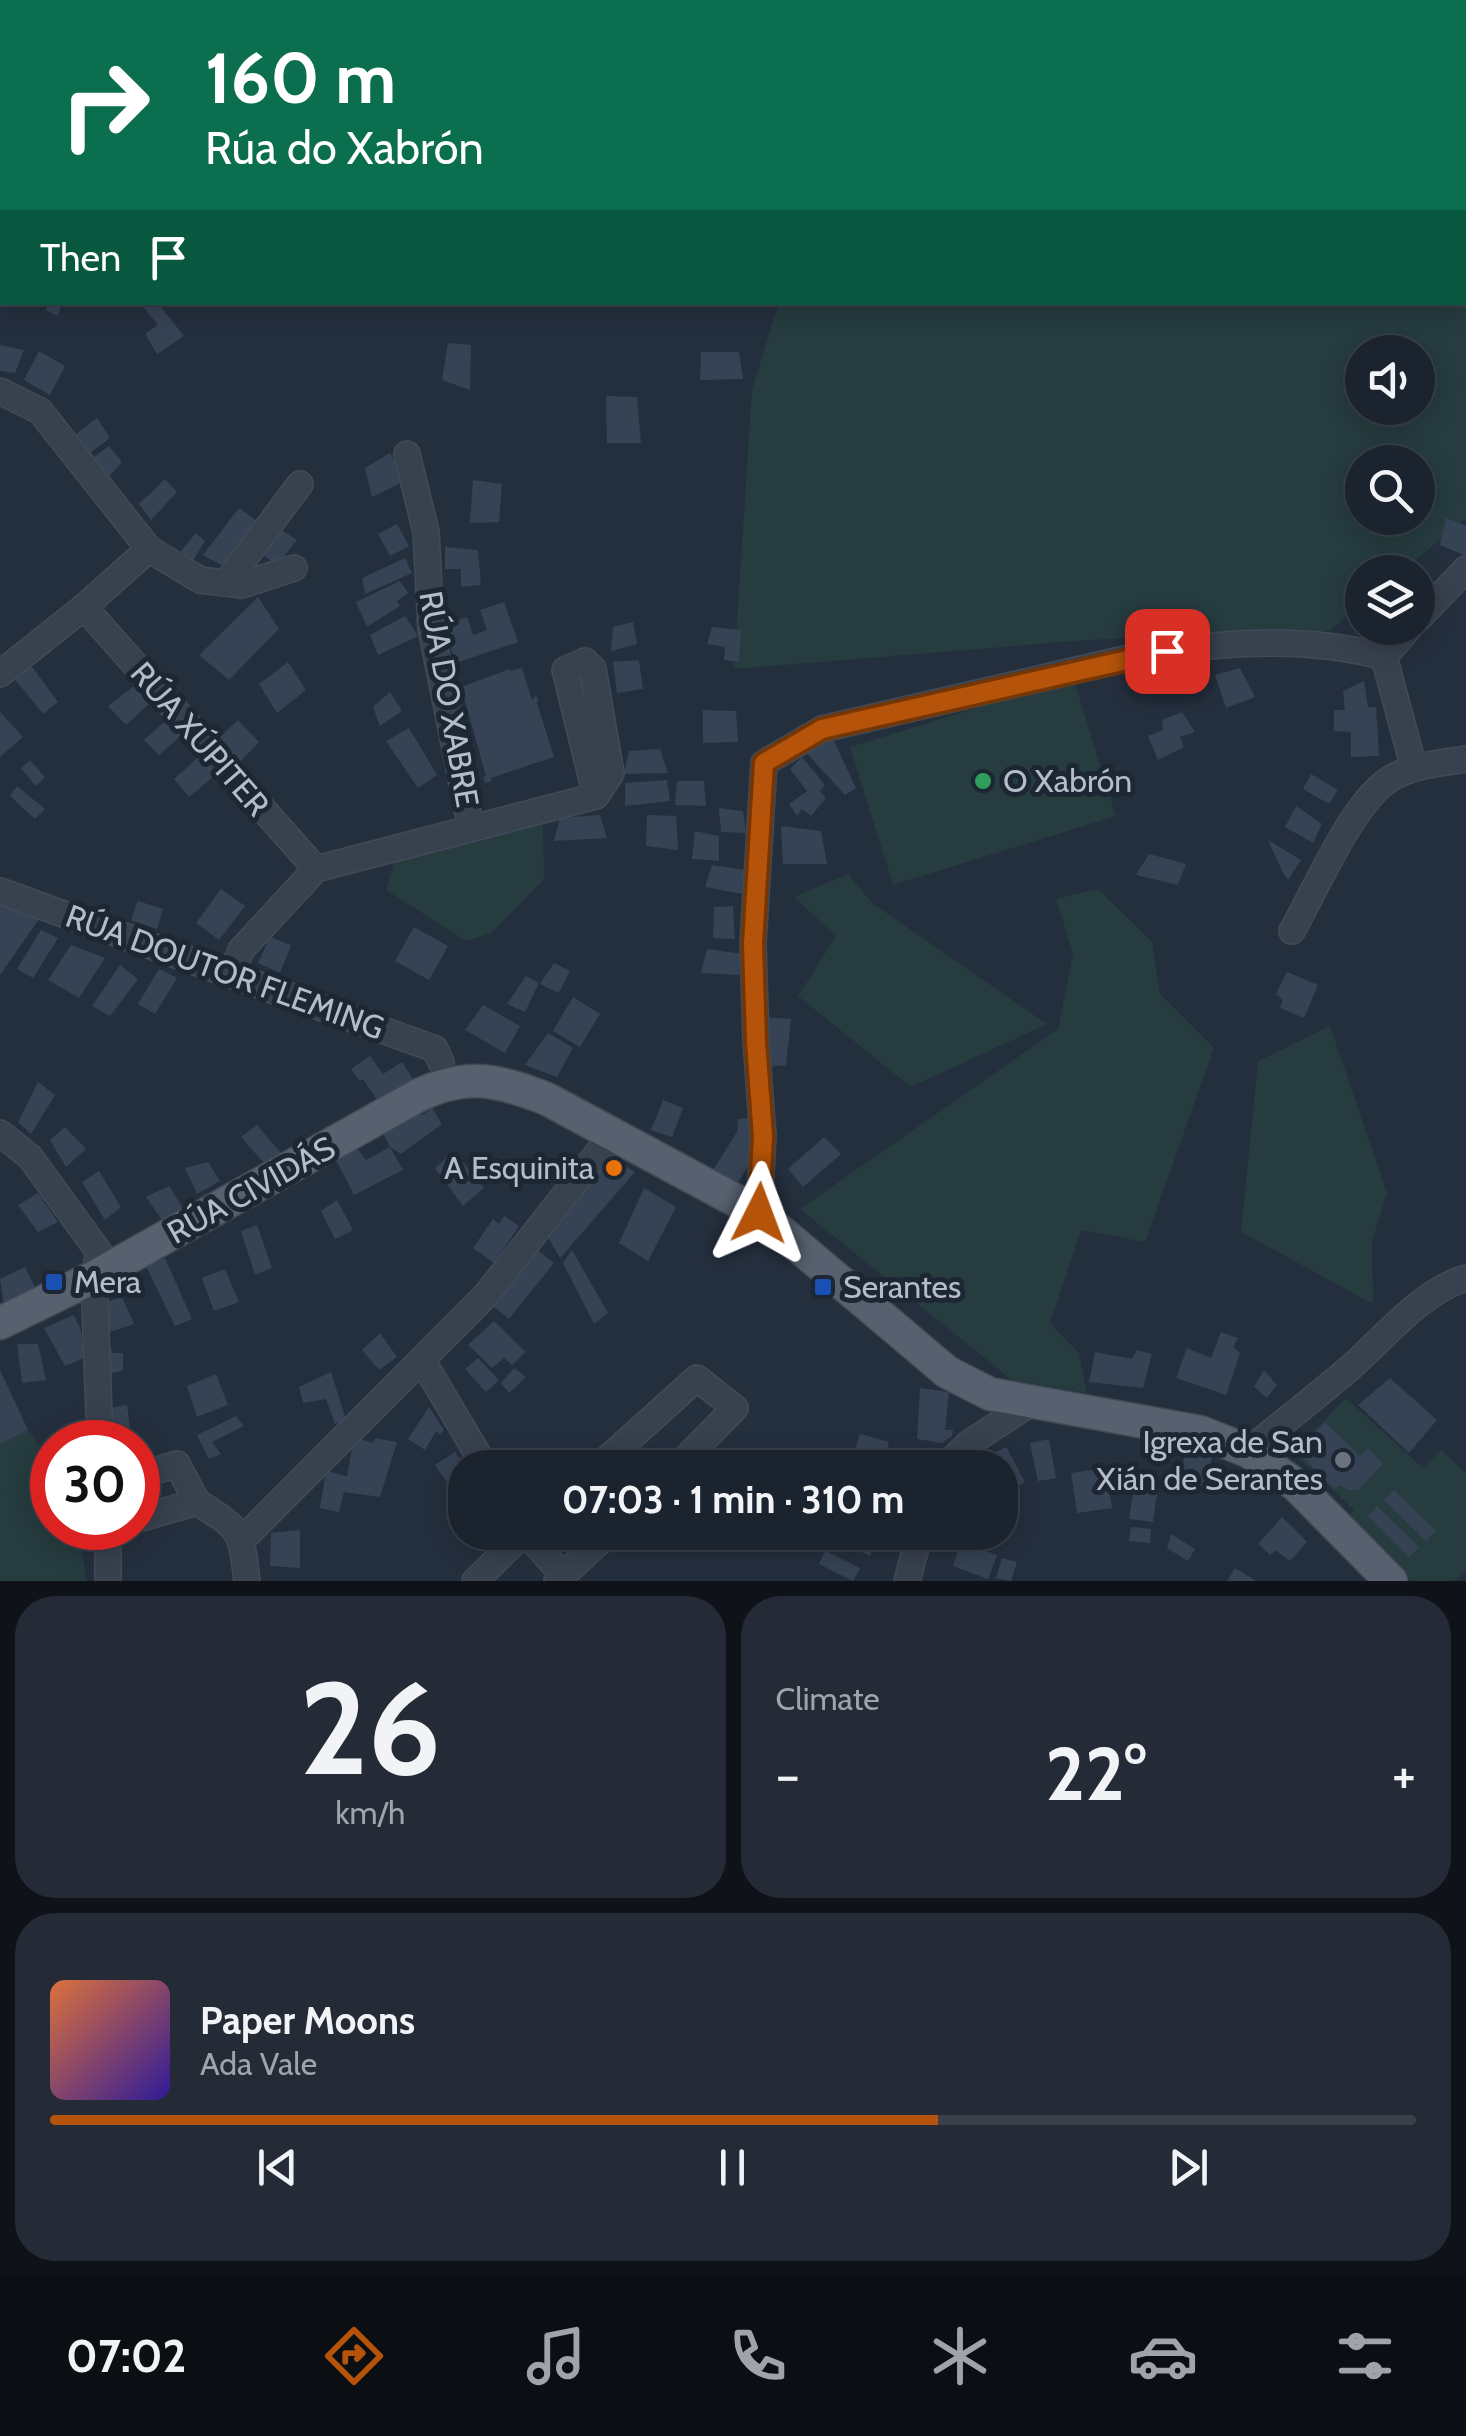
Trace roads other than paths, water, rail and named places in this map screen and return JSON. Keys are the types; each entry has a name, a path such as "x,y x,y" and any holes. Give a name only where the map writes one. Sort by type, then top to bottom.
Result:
{"main road":[{"name":"RÚA DOUTOR FLEMING","path":"452,1075 512,1085 529,1092 759,1213 946,1372 990,1394 1182,1428 1248,1451 1296,1485 1392,1581"},
{"name":"RÚA CIVIDÁS","path":"0,1323 94,1277 452,1075"}],"street":[{"path":"0,392 40,411 149,549 200,580 242,585 294,568"},
{"name":"RÚA DO XABRE","path":"316,869 471,828 431,628 426,532 407,454"},
{"path":"226,583 300,484"},
{"path":"0,674 149,549"},
{"path":"1435,602 1466,570"},
{"name":"RÚA XÚPITER","path":"84,607 316,869"},
{"path":"759,1213 763,1136 753,944 764,763 822,729 1146,654 1281,642 1345,646 1384,657"},
{"path":"1384,657 1394,645"},
{"path":"1384,657 1414,768"},
{"path":"1292,931 1366,798 1390,779 1414,768 1466,759"},
{"path":"471,828 596,796"},
{"path":"231,975 241,950 316,869"},
{"name":"RÚA DOUTOR FLEMING","path":"0,891 434,1049 452,1075"},
{"path":"0,1133 30,1157 99,1252 94,1277 99,1420"},
{"path":"242,1540 486,1295 612,1135"},
{"path":"1248,1451 1418,1306 1466,1278"},
{"path":"422,1360 475,1450"},
{"path":"617,1450 697,1378 735,1408 694,1450"},
{"path":"962,1450 1030,1404"},
{"path":"160,1469 177,1464 197,1502 233,1524 242,1540 248,1581"},
{"path":"160,1513 197,1502"},
{"path":"108,1550 108,1581"},
{"path":"475,1581 507,1550"},
{"path":"538,1550 559,1578 590,1550"},
{"path":"907,1581 915,1550"}],"place":[{"name":"O Xabrón","path":"983,781"},
{"name":"A Esquinita","path":"614,1168"},
{"name":"Mera","path":"54,1282"},
{"name":"Serantes","path":"823,1287"},
{"name":"Igrexa de San Xián de Serantes","path":"1343,1460"}]}
